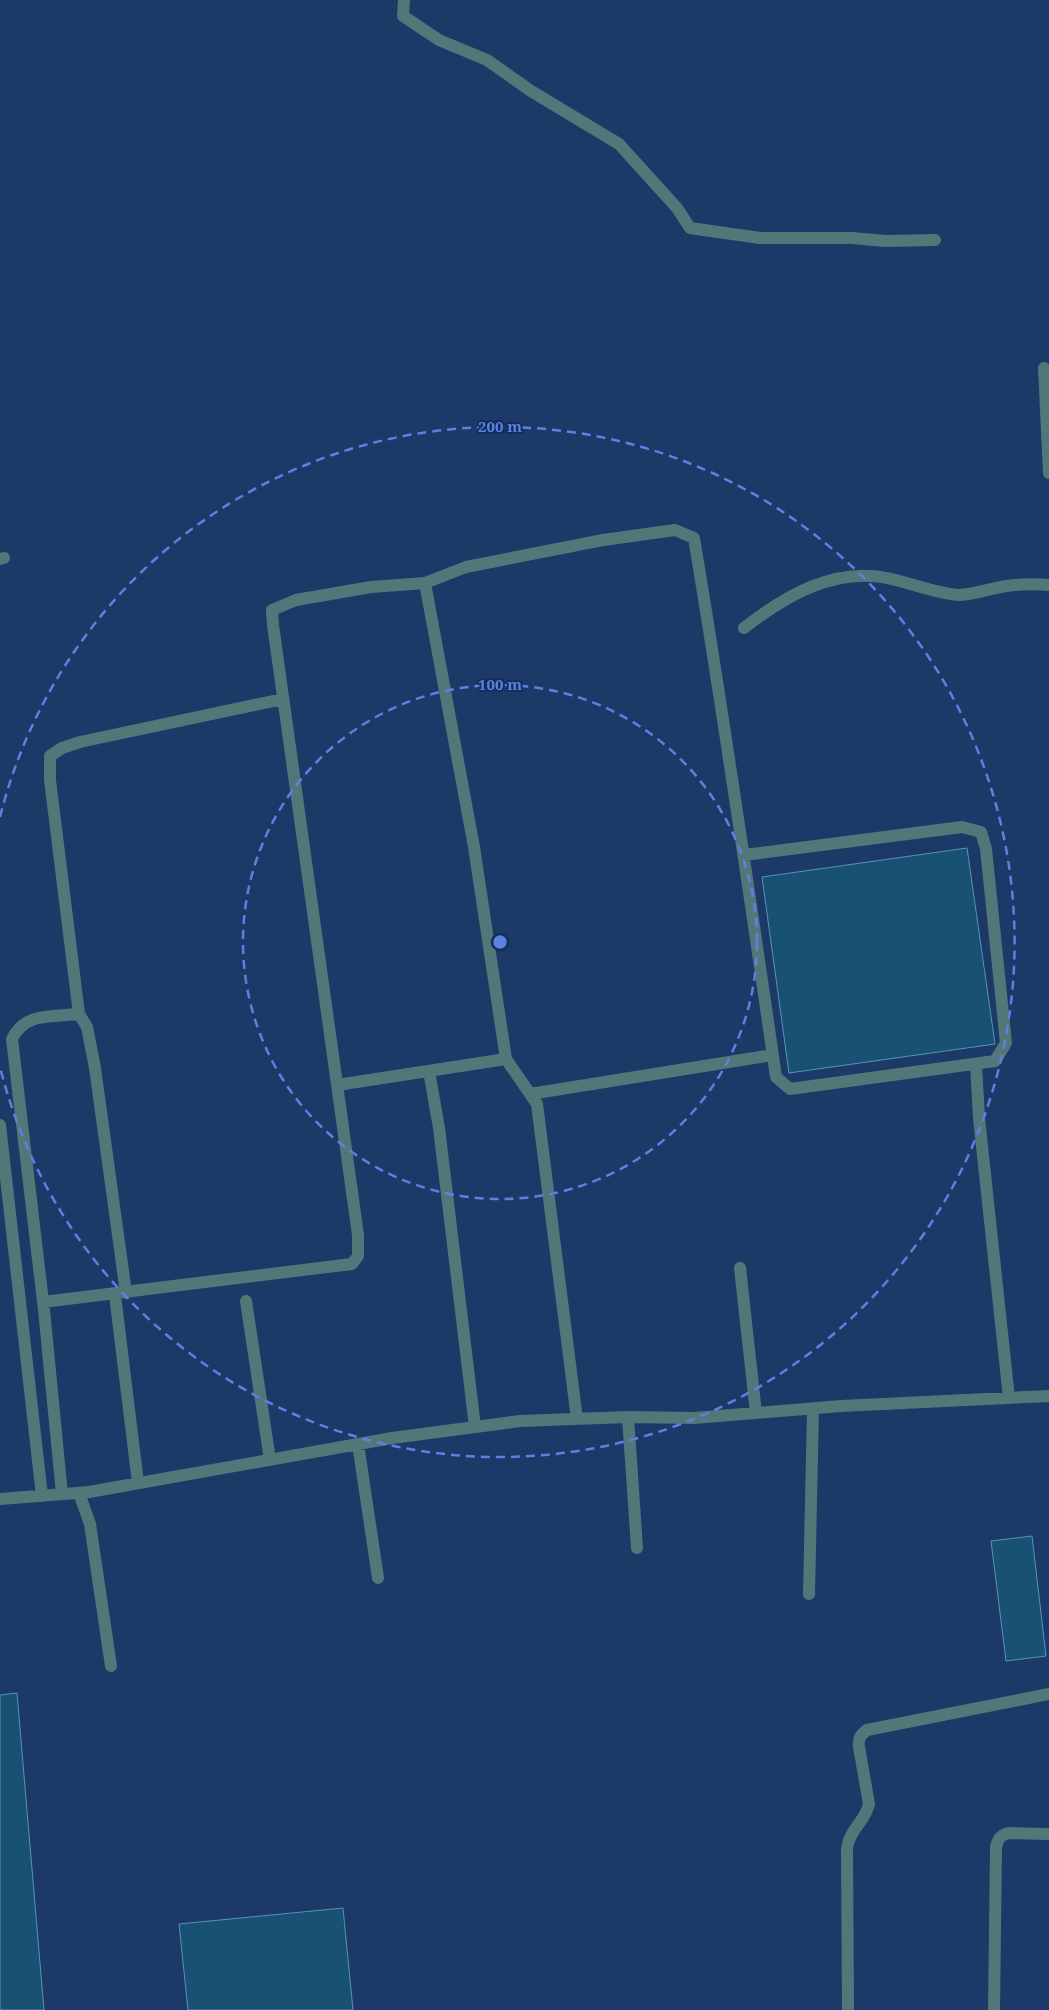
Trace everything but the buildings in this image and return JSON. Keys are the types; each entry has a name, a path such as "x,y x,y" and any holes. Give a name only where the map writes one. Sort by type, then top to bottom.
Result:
{"street":[{"path":"404,0 403,16 439,40 487,60 531,91 619,144 677,208 690,228 760,238 852,238 885,241 935,240"},
{"path":"1044,368 1049,473"},
{"path":"43,1302 352,1264 358,1256 358,1235 272,610 296,600 371,587 425,583 466,567 603,540 675,530 694,538 721,696 776,1078 790,1089 996,1061 1006,1043 987,858 980,832 962,827 744,855"},
{"path":"744,628 767,610 806,587 862,576 886,578 944,594 961,595 1007,586 1049,585"},
{"path":"425,583 474,847 506,1058 537,1104 577,1419"},
{"path":"138,1483 120,1294 95,1068 87,1027 79,1014 50,780 50,756 62,748 80,742 283,699"},
{"path":"62,1494 43,1302 12,1039 16,1030 28,1020 79,1014"},
{"path":"530,1094 772,1055"},
{"path":"337,1085 506,1058"},
{"path":"976,1064 979,1118 1010,1398"},
{"path":"429,1071 439,1128 475,1427"},
{"path":"0,1125 42,1496"},
{"path":"740,1268 756,1413"},
{"path":"246,1301 270,1460"},
{"path":"0,1499 80,1493 358,1444 520,1421 628,1417 694,1418 813,1409 1049,1396"},
{"path":"809,1594 813,1409"},
{"path":"628,1417 637,1548"},
{"path":"358,1444 378,1578"},
{"path":"80,1493 90,1524 111,1666"},
{"path":"848,2010 847,1848 852,1831 868,1812 869,1804 858,1740 861,1734 867,1730 1049,1694"},
{"path":"994,2010 996,1847 998,1839 1002,1834 1009,1833 1049,1834"}]}
